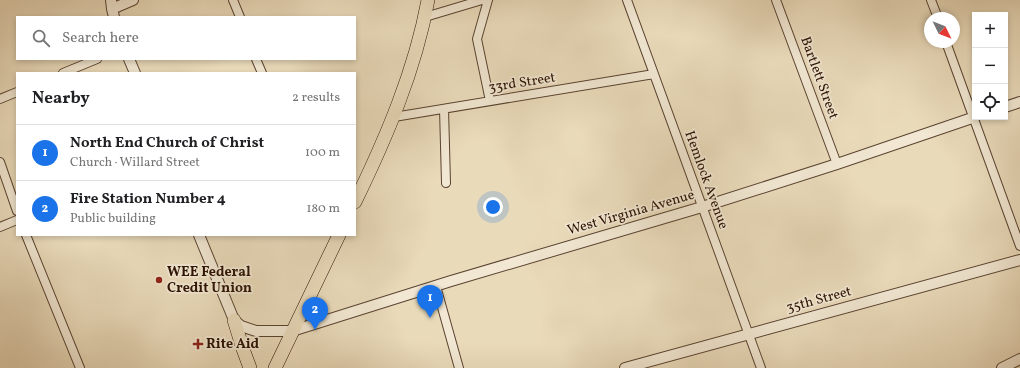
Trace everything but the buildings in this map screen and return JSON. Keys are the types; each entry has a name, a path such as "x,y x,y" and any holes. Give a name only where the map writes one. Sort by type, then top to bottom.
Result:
{"main road":[{"path":"356,200 394,117 425,17 428,0"},
{"path":"276,368 292,331 339,236"},
{"path":"234,320 250,368"}],"street":[{"path":"112,9 133,0"},
{"path":"234,0 240,16"},
{"path":"425,17 482,0"},
{"path":"488,0 477,39 490,101"},
{"name":"Hemlock Avenue","path":"627,0 761,368"},
{"name":"Bartlett Street","path":"776,0 838,164"},
{"path":"931,0 936,12"},
{"path":"948,48 972,112"},
{"path":"65,72 95,60"},
{"path":"129,60 134,72"},
{"path":"256,60 262,72"},
{"name":"33rd Street","path":"394,117 654,74"},
{"path":"0,99 16,92"},
{"path":"1008,106 1020,102"},
{"path":"444,109 446,183"},
{"name":"West Virginia Avenue","path":"234,320 241,326 256,331 292,331 436,286 702,207 838,164 972,118"},
{"path":"975,120 1020,246"},
{"path":"0,162 16,208"},
{"path":"0,226 16,220"},
{"path":"26,236 80,368"},
{"path":"199,236 234,320"},
{"name":"35th Street","path":"625,368 1020,260"},
{"path":"436,286 459,368"},
{"path":"1002,368 1020,359"}],"place":[{"name":"WEE Federal Credit Union","path":"159,280"},
{"name":"North End Church of Christ","path":"430,318"},
{"name":"Fire Station Number 4","path":"315,330"},
{"name":"Rite Aid","path":"198,344"}]}
